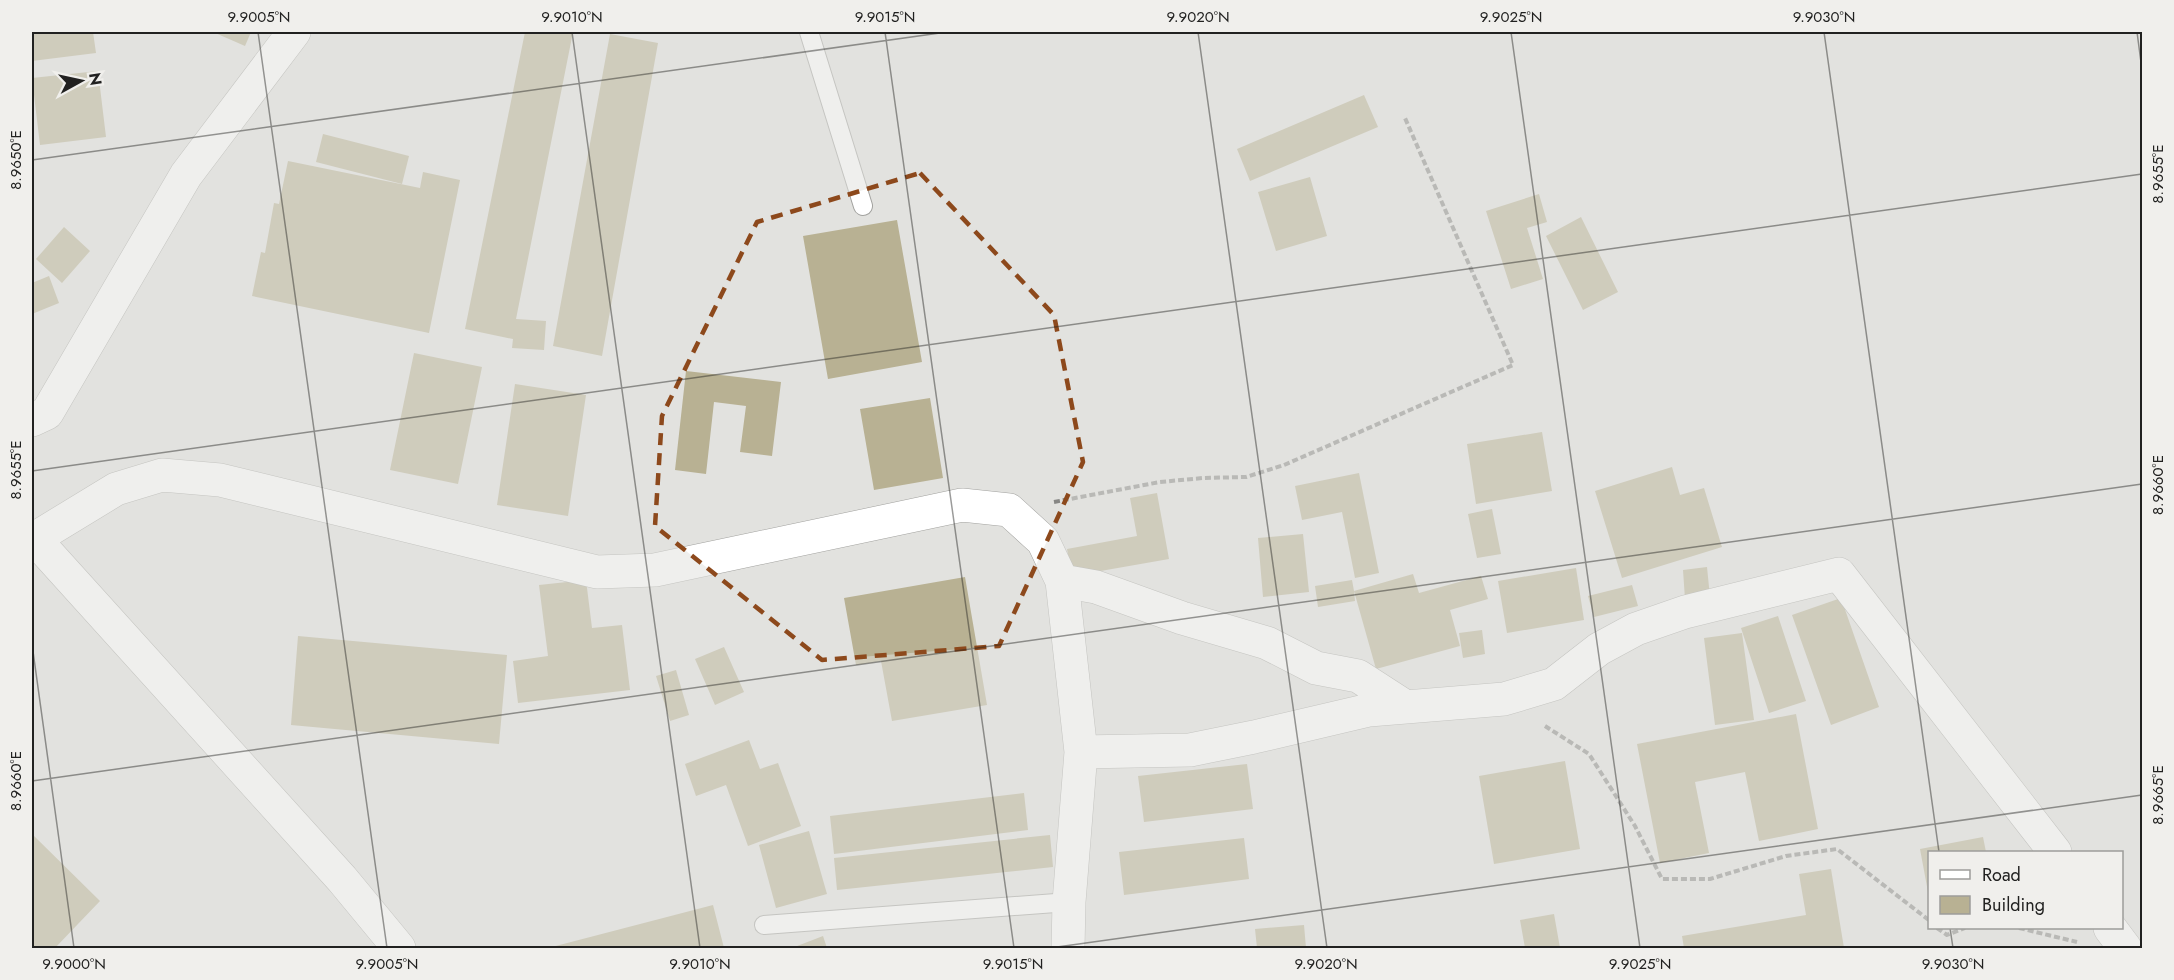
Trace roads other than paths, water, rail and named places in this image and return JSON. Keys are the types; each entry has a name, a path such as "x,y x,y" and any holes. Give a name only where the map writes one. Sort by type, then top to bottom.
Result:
{"street":[{"path":"32,420 46,413 186,175 294,32"},
{"path":"399,948 342,879 33,538 116,489 162,475 220,480 597,572 655,570 962,505 1009,510 1043,541 1062,581 1081,752 1069,902 1068,948"},
{"path":"1081,752 1190,750 1370,710 1504,699 1554,684 1599,649 1636,629 1685,612 1839,574 2054,851"},
{"path":"1062,581 1096,587 1182,618 1267,643 1316,668 1358,676 1406,706"},
{"path":"2098,936 2125,948"}],"lane":[{"path":"809,32 863,206"},
{"path":"764,925 1069,902"}]}
